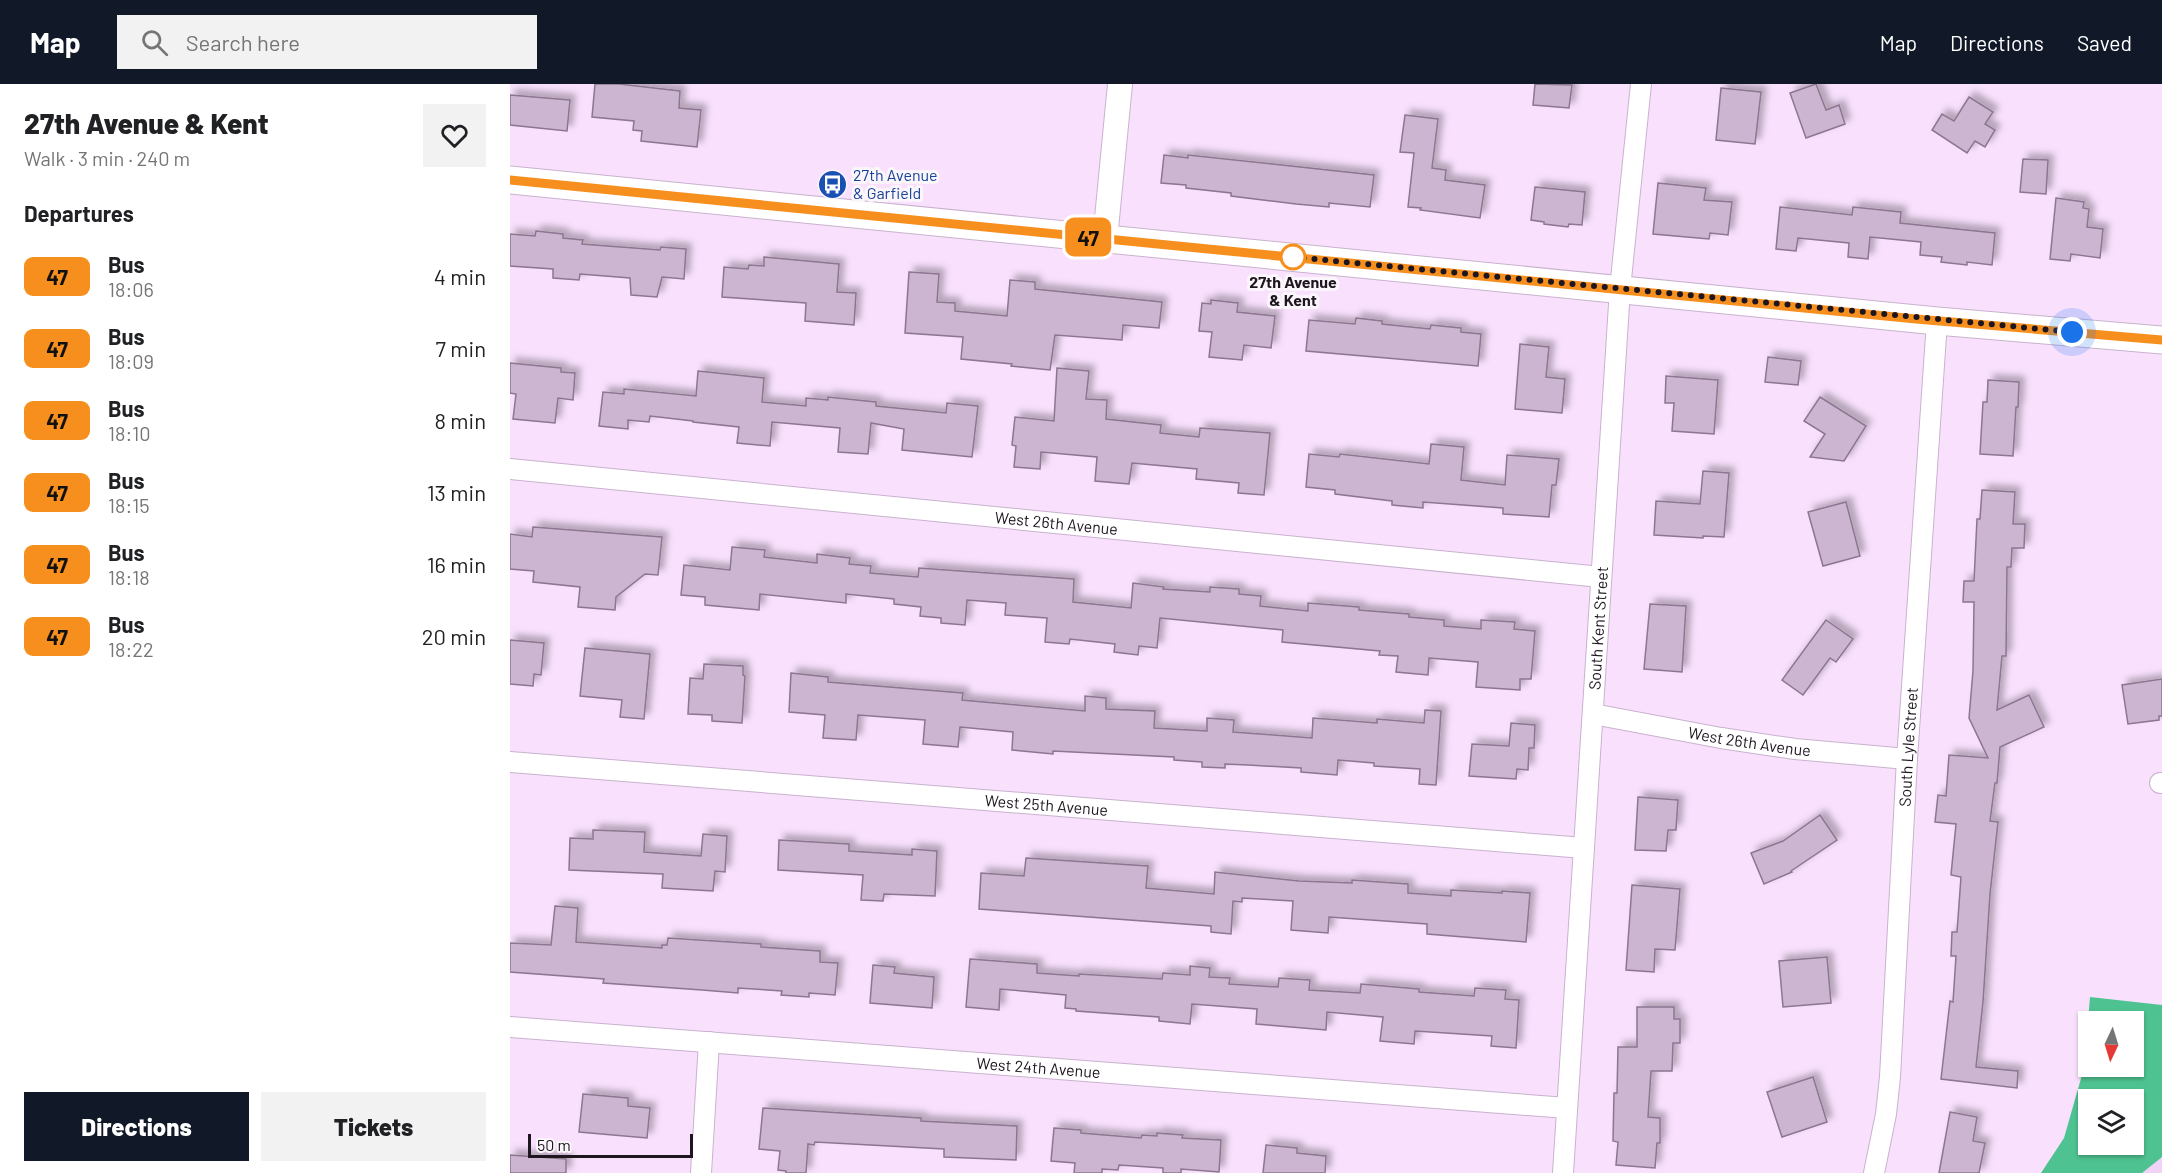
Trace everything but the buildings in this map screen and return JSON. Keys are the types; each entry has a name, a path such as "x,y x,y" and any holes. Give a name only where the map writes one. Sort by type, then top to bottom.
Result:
{"main road":[{"path":"510,180 1937,321 2162,340"}],"street":[{"path":"1105,239 1120,84"},
{"name":"South Kent Street","path":"1563,1173 1620,289 1641,84"},
{"name":"South Lyle Street","path":"1874,1173 1887,1114 1890,1077 1937,321"},
{"name":"West 26th Avenue","path":"510,469 1602,577"},
{"name":"West 26th Avenue","path":"1593,714 1785,748 1908,759"},
{"name":"West 25th Avenue","path":"510,762 1584,848"},
{"name":"West 24th Avenue","path":"510,1027 1567,1108"},
{"path":"701,1173 709,1042"}],"shaded area":[{"path":"2162,1157 2162,1173 2142,1173 2152,1163"}],"green space":[{"path":"2090,997 2162,1005 2162,1157 2142,1173 2041,1173 2064,1138 2078,1089 2081,1077 2144,1077 2144,1011 2089,1011"}],"bus line":[{"name":"47","path":"510,180 1916,319 2162,340"}],"place":[{"name":"27th Avenue & Garfield","path":"832,184"},
{"name":"27th Avenue & Kent","path":"1293,257"}],"route":[{"path":"1293,257 1916,319 2072,332"}]}
